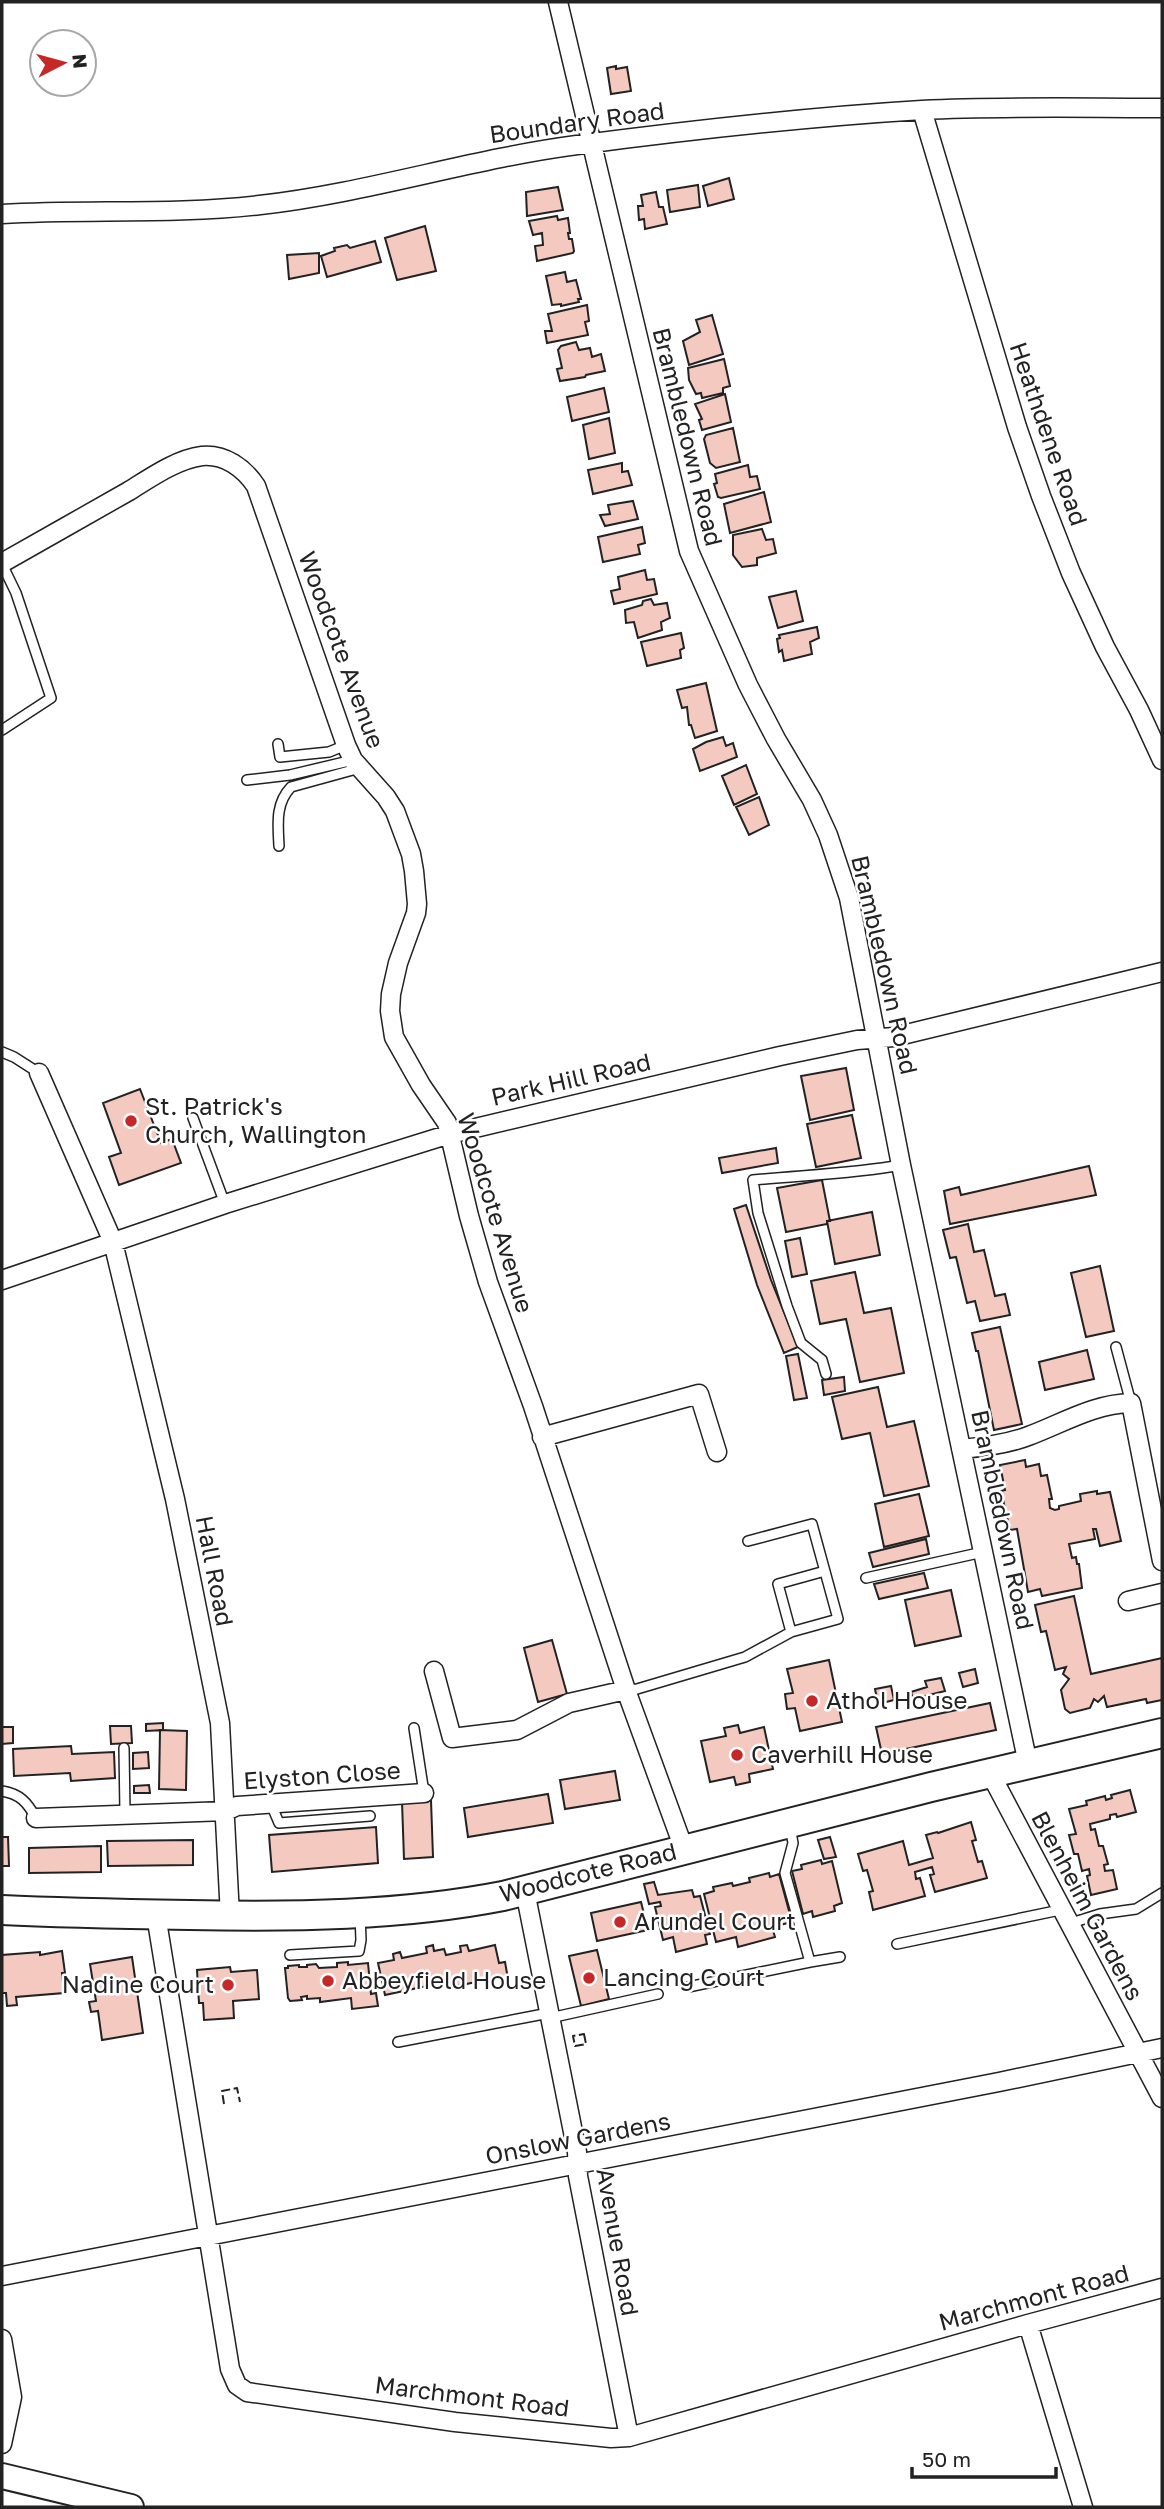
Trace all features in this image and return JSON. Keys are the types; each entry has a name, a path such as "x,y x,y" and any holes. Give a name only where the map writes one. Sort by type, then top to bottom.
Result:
{"main road":[{"name":"Woodcote Road","path":"2,1910 230,1916 360,1913 460,1903 525,1891 789,1822 1162,1733"}],"street":[{"name":"Brambledown Road","path":"558,2 689,551 748,685 812,800 828,835 849,898 901,1165 1028,1764"},
{"name":"Boundary Road","path":"2,214 219,209 260,205 356,190 500,158 592,143 922,110 1162,108"},
{"name":"Heathdene Road","path":"922,110 1013,414 1041,496 1071,573 1105,648 1139,710 1162,760"},
{"name":"Woodcote Avenue","path":"2,563 176,465 203,456 230,461 245,472 256,486 353,758 386,796 395,811 411,854 416,914 398,963 391,994 390,1011 394,1037 414,1075 447,1123 488,1282 626,1690 684,1849"},
{"name":"Park Hill Road","path":"2,1280 225,1204 450,1134 780,1056 858,1040 894,1038 1162,972"},
{"name":"Hall Road","path":"39,1073 113,1242 175,1499 220,1723 230,1916"},
{"path":"542,1437 699,1394 717,1452"},
{"path":"961,1449 1015,1441 1111,1403 1131,1403 1159,1525 1162,1561"},
{"path":"1128,1601 1162,1593"},
{"path":"434,1671 452,1738 517,1730 569,1703 626,1690"},
{"name":"Blenheim Gardens","path":"990,1773 1162,2098"},
{"name":"Elyston Close","path":"36,1818 226,1811 237,1806 424,1793"},
{"name":"Avenue Road","path":"525,1891 577,2152 577,2165 629,2437"},
{"name":"Marchmont Road","path":"156,1915 230,2369 241,2390 456,2421 611,2438 629,2437 1162,2288"},
{"name":"Onslow Gardens","path":"2,2276 1162,2048"},
{"path":"1028,2324 1083,2507"},
{"path":"2,2339 12,2397 2,2444"},
{"path":"2,2476 131,2507"}],"lane":[{"path":"2,563 16,593 51,698 2,730"},
{"path":"278,744 279,757 329,752 353,758"},
{"path":"247,780 290,775 353,758"},
{"path":"279,846 278,811 284,794 291,787 353,758"},
{"path":"2,1052 39,1073"},
{"path":"193,1118 225,1204"},
{"path":"826,1374 822,1360 801,1343 758,1213 753,1180 825,1172 859,1173 901,1165"},
{"path":"1116,1347 1131,1403"},
{"path":"626,1690 745,1657 791,1632 838,1619 813,1524 748,1541"},
{"path":"866,1578 983,1552"},
{"path":"791,1632 778,1584 825,1571"},
{"path":"414,1728 424,1793"},
{"path":"124,1748 125,1813"},
{"path":"2,1790 19,1795 36,1818"},
{"path":"271,1804 279,1823 370,1816"},
{"path":"789,1822 793,1843 785,1872 810,1962"},
{"path":"897,1944 1064,1917 1136,1909 1162,1893"},
{"path":"290,1955 359,1951 360,1913"},
{"path":"688,1987 840,1957"},
{"path":"398,2042 658,1994"}],"building":[{"path":"616,66 616,69 627,67 631,91 611,94 607,68"},
{"path":"729,178 734,199 708,206 703,186"},
{"path":"698,185 700,207 670,212 667,190"},
{"path":"558,187 563,210 527,216 526,192"},
{"path":"656,192 667,224 645,229 644,219 639,220 638,206 643,206 641,195"},
{"path":"557,216 558,220 568,218 569,239 572,239 574,251 537,261 535,246 543,245 542,233 533,235 529,221"},
{"path":"425,226 436,271 397,280 385,238"},
{"path":"375,241 381,262 327,277 321,256 335,251 334,248 347,245 350,248"},
{"path":"319,253 319,273 289,279 287,255"},
{"path":"565,272 567,282 576,280 581,299 578,299 579,302 561,306 552,305 546,276"},
{"path":"587,305 589,321 585,322 588,335 547,343 545,331 552,331 548,314"},
{"path":"712,315 723,354 689,365 683,341 700,332 696,320"},
{"path":"576,342 579,350 590,348 592,357 601,354 605,371 560,381 557,369 562,368 558,350 561,346"},
{"path":"724,359 730,386 723,388 723,393 702,398 701,393 696,394 689,380 688,368"},
{"path":"604,388 609,412 572,421 567,397"},
{"path":"725,394 731,422 702,430 699,420 702,419 695,404"},
{"path":"609,418 615,453 589,459 583,425"},
{"path":"733,428 740,462 716,468 710,463 704,439 706,435"},
{"path":"622,463 622,472 628,471 632,485 593,494 588,470"},
{"path":"748,465 750,477 757,476 760,489 718,497 714,484 717,483 715,474"},
{"path":"764,492 771,522 730,533 724,504"},
{"path":"633,501 638,519 605,526 600,515 610,514 608,505"},
{"path":"642,527 645,543 638,545 640,554 603,562 598,537"},
{"path":"762,529 766,540 773,539 776,553 757,558 757,565 742,567 733,555 733,535"},
{"path":"645,570 647,580 654,579 657,594 614,604 611,591 620,589 618,577"},
{"path":"796,591 803,621 778,628 769,597"},
{"path":"651,599 654,605 667,603 670,618 661,622 662,630 638,638 634,622 626,623 625,610"},
{"path":"817,627 819,638 810,642 812,654 784,661 782,650 779,652 779,635"},
{"path":"681,633 684,648 680,650 681,658 647,666 641,642"},
{"path":"706,683 717,731 695,738 689,725 687,707 682,708 677,690"},
{"path":"723,737 726,746 733,743 737,757 700,771 693,749"},
{"path":"746,765 757,794 734,805 722,776"},
{"path":"759,797 769,825 749,835 736,807"},
{"path":"846,1068 854,1110 810,1120 801,1076"},
{"name":"St. Patrick's Church, Wallington","path":"140,1089 161,1143 172,1139 181,1163 119,1185 109,1157 121,1153 103,1103"},
{"path":"852,1115 861,1158 816,1167 807,1124"},
{"path":"776,1148 778,1163 722,1173 719,1158"},
{"path":"1089,1166 1096,1195 950,1224 944,1191 959,1187 961,1195"},
{"path":"822,1180 830,1221 827,1221 827,1224 786,1232 777,1188"},
{"path":"746,1205 771,1280 798,1347 784,1353 757,1285 734,1209"},
{"path":"872,1212 880,1255 835,1264 827,1221"},
{"path":"968,1224 974,1252 984,1250 995,1296 1005,1294 1010,1315 980,1321 975,1301 967,1303 956,1257 950,1258 943,1230"},
{"path":"800,1238 807,1274 792,1277 785,1241"},
{"path":"1100,1266 1114,1331 1086,1337 1071,1273"},
{"path":"855,1272 864,1313 891,1308 904,1373 860,1382 846,1319 820,1324 811,1281"},
{"path":"1000,1327 1022,1424 994,1430 972,1333"},
{"path":"1087,1350 1094,1379 1045,1390 1039,1362"},
{"path":"798,1354 807,1398 794,1400 786,1356"},
{"path":"844,1377 845,1391 824,1395 822,1380"},
{"path":"878,1387 887,1427 914,1421 929,1486 884,1496 870,1433 842,1439 832,1397"},
{"path":"1025,1460 1026,1467 1039,1464 1041,1476 1047,1475 1052,1499 1049,1499 1050,1508 1055,1510 1059,1509 1059,1506 1081,1501 1080,1494 1110,1492 1121,1541 1100,1546 1096,1529 1093,1529 1095,1539 1069,1544 1072,1558 1076,1557 1079,1564 1082,1588 1042,1596 1040,1589 1028,1592 1017,1529 1010,1530 1001,1491 1005,1490 1000,1465"},
{"path":"919,1494 929,1536 884,1547 875,1504"},
{"path":"926,1539 929,1554 873,1567 869,1553"},
{"path":"924,1573 928,1588 879,1599 874,1584"},
{"path":"951,1590 961,1636 915,1646 905,1600"},
{"path":"1074,1596 1091,1674 1162,1658 1162,1700 1147,1703 1146,1699 1107,1707 1104,1696 1098,1702 1094,1699 1090,1708 1070,1713 1065,1709 1061,1690 1069,1679 1063,1674 1066,1667 1055,1670 1046,1631 1041,1632 1035,1605"},
{"path":"552,1640 567,1694 538,1702 524,1648"},
{"name":"Athol House","path":"829,1660 842,1722 800,1731 795,1708 787,1709 785,1694 793,1693 787,1669"},
{"path":"975,1669 978,1683 963,1687 959,1673"},
{"path":"941,1678 945,1691 913,1699 911,1692 927,1687 925,1681"},
{"path":"891,1686 894,1700 878,1704 875,1689"},
{"path":"990,1703 996,1730 882,1754 876,1727"},
{"path":"163,1723 163,1730 146,1731 146,1724"},
{"name":"Caverhill House","path":"738,1725 740,1733 764,1727 773,1769 749,1774 750,1782 736,1785 734,1777 710,1782 701,1741 726,1736 724,1728"},
{"path":"110,1726 131,1726 132,1743 111,1744"},
{"path":"2,1727 13,1727 13,1743 2,1744"},
{"path":"160,1730 187,1731 186,1790 159,1789"},
{"path":"71,1746 72,1754 114,1752 115,1778 71,1781 70,1773 14,1776 13,1749"},
{"path":"148,1752 149,1768 133,1769 133,1753"},
{"path":"615,1771 620,1800 565,1809 560,1780"},
{"path":"149,1785 150,1793 134,1793 134,1786"},
{"path":"1130,1790 1136,1812 1117,1817 1116,1814 1110,1815 1110,1819 1090,1824 1091,1830 1095,1829 1099,1846 1103,1846 1108,1864 1104,1865 1105,1871 1113,1870 1117,1889 1091,1895 1087,1876 1090,1875 1089,1869 1082,1871 1069,1835 1076,1834 1069,1809 1087,1805 1086,1801 1105,1796 1106,1800 1112,1798 1111,1795"},
{"path":"548,1794 553,1823 468,1837 464,1808"},
{"path":"431,1800 433,1857 404,1859 402,1802"},
{"path":"971,1822 976,1840 972,1841 978,1862 982,1861 987,1878 935,1892 930,1875 934,1874 932,1867 915,1872 916,1879 920,1878 925,1896 873,1910 869,1892 873,1891 867,1870 863,1871 858,1854 903,1841 909,1865 933,1858 926,1835"},
{"path":"376,1827 378,1863 272,1872 269,1835"},
{"path":"2,1837 8,1837 9,1866 2,1866"},
{"path":"830,1837 836,1857 824,1859 818,1840"},
{"path":"193,1840 193,1865 108,1866 107,1841"},
{"path":"101,1846 101,1872 29,1873 29,1848"},
{"path":"821,1860 822,1864 832,1861 842,1903 834,1906 835,1911 813,1917 812,1911 803,1914 792,1871 802,1869 801,1865"},
{"path":"769,1873 770,1877 779,1874 792,1922 772,1927 775,1937 738,1947 736,1937 716,1942 704,1894 714,1891 713,1887 750,1882 749,1878"},
{"path":"654,1882 658,1895 692,1890 694,1897 700,1896 710,1934 705,1935 707,1944 676,1952 673,1937 663,1940 655,1907 661,1906 660,1902 649,1904 644,1884"},
{"name":"Arundel Court","path":"641,1902 648,1930 597,1941 591,1913"},
{"path":"433,1945 434,1951 444,1949 446,1955 461,1952 460,1946 467,1945 469,1951 495,1945 499,1963 505,1962 508,1979 501,1981 500,1977 452,1987 450,1981 385,1995 378,1963 394,1960 393,1954 400,1952 402,1958 427,1953 426,1947"},
{"name":"Lancing Court","path":"597,1950 609,1999 581,2006 569,1956"},
{"path":"62,1951 64,1993 16,1997 17,2005 7,2006 6,1993 2,1993 2,1955 40,1952 40,1955"},
{"path":"132,1957 143,2033 102,2040 98,2011 91,2012 89,2002 96,2001 90,1964"},
{"name":"Abbeyfield House","path":"348,1962 348,1965 368,1963 371,1994 376,1993 378,2006 352,2009 351,1998 320,2002 320,1998 307,1999 307,1996 301,1997 302,2000 290,2001 288,1998 285,1968 288,1966 307,1967 316,1964 319,1968 337,1967 337,1963"},
{"name":"Nadine Court","path":"230,1967 231,1972 257,1970 259,1999 233,2001 234,2018 204,2020 203,2003 199,2003 197,1970"}],"fence":[{"path":"584,2034 586,2044 575,2046 573,2036 584,2034"},
{"path":"224,2104 222,2091 237,2088 240,2102"}],"place":[{"name":"St. Patrick's Church, Wallington","path":"131,1121"},
{"name":"Athol House","path":"812,1701"},
{"name":"Caverhill House","path":"737,1755"},
{"name":"Arundel Court","path":"620,1922"},
{"name":"Lancing Court","path":"589,1978"},
{"name":"Abbeyfield House","path":"328,1981"},
{"name":"Nadine Court","path":"228,1985"}]}
